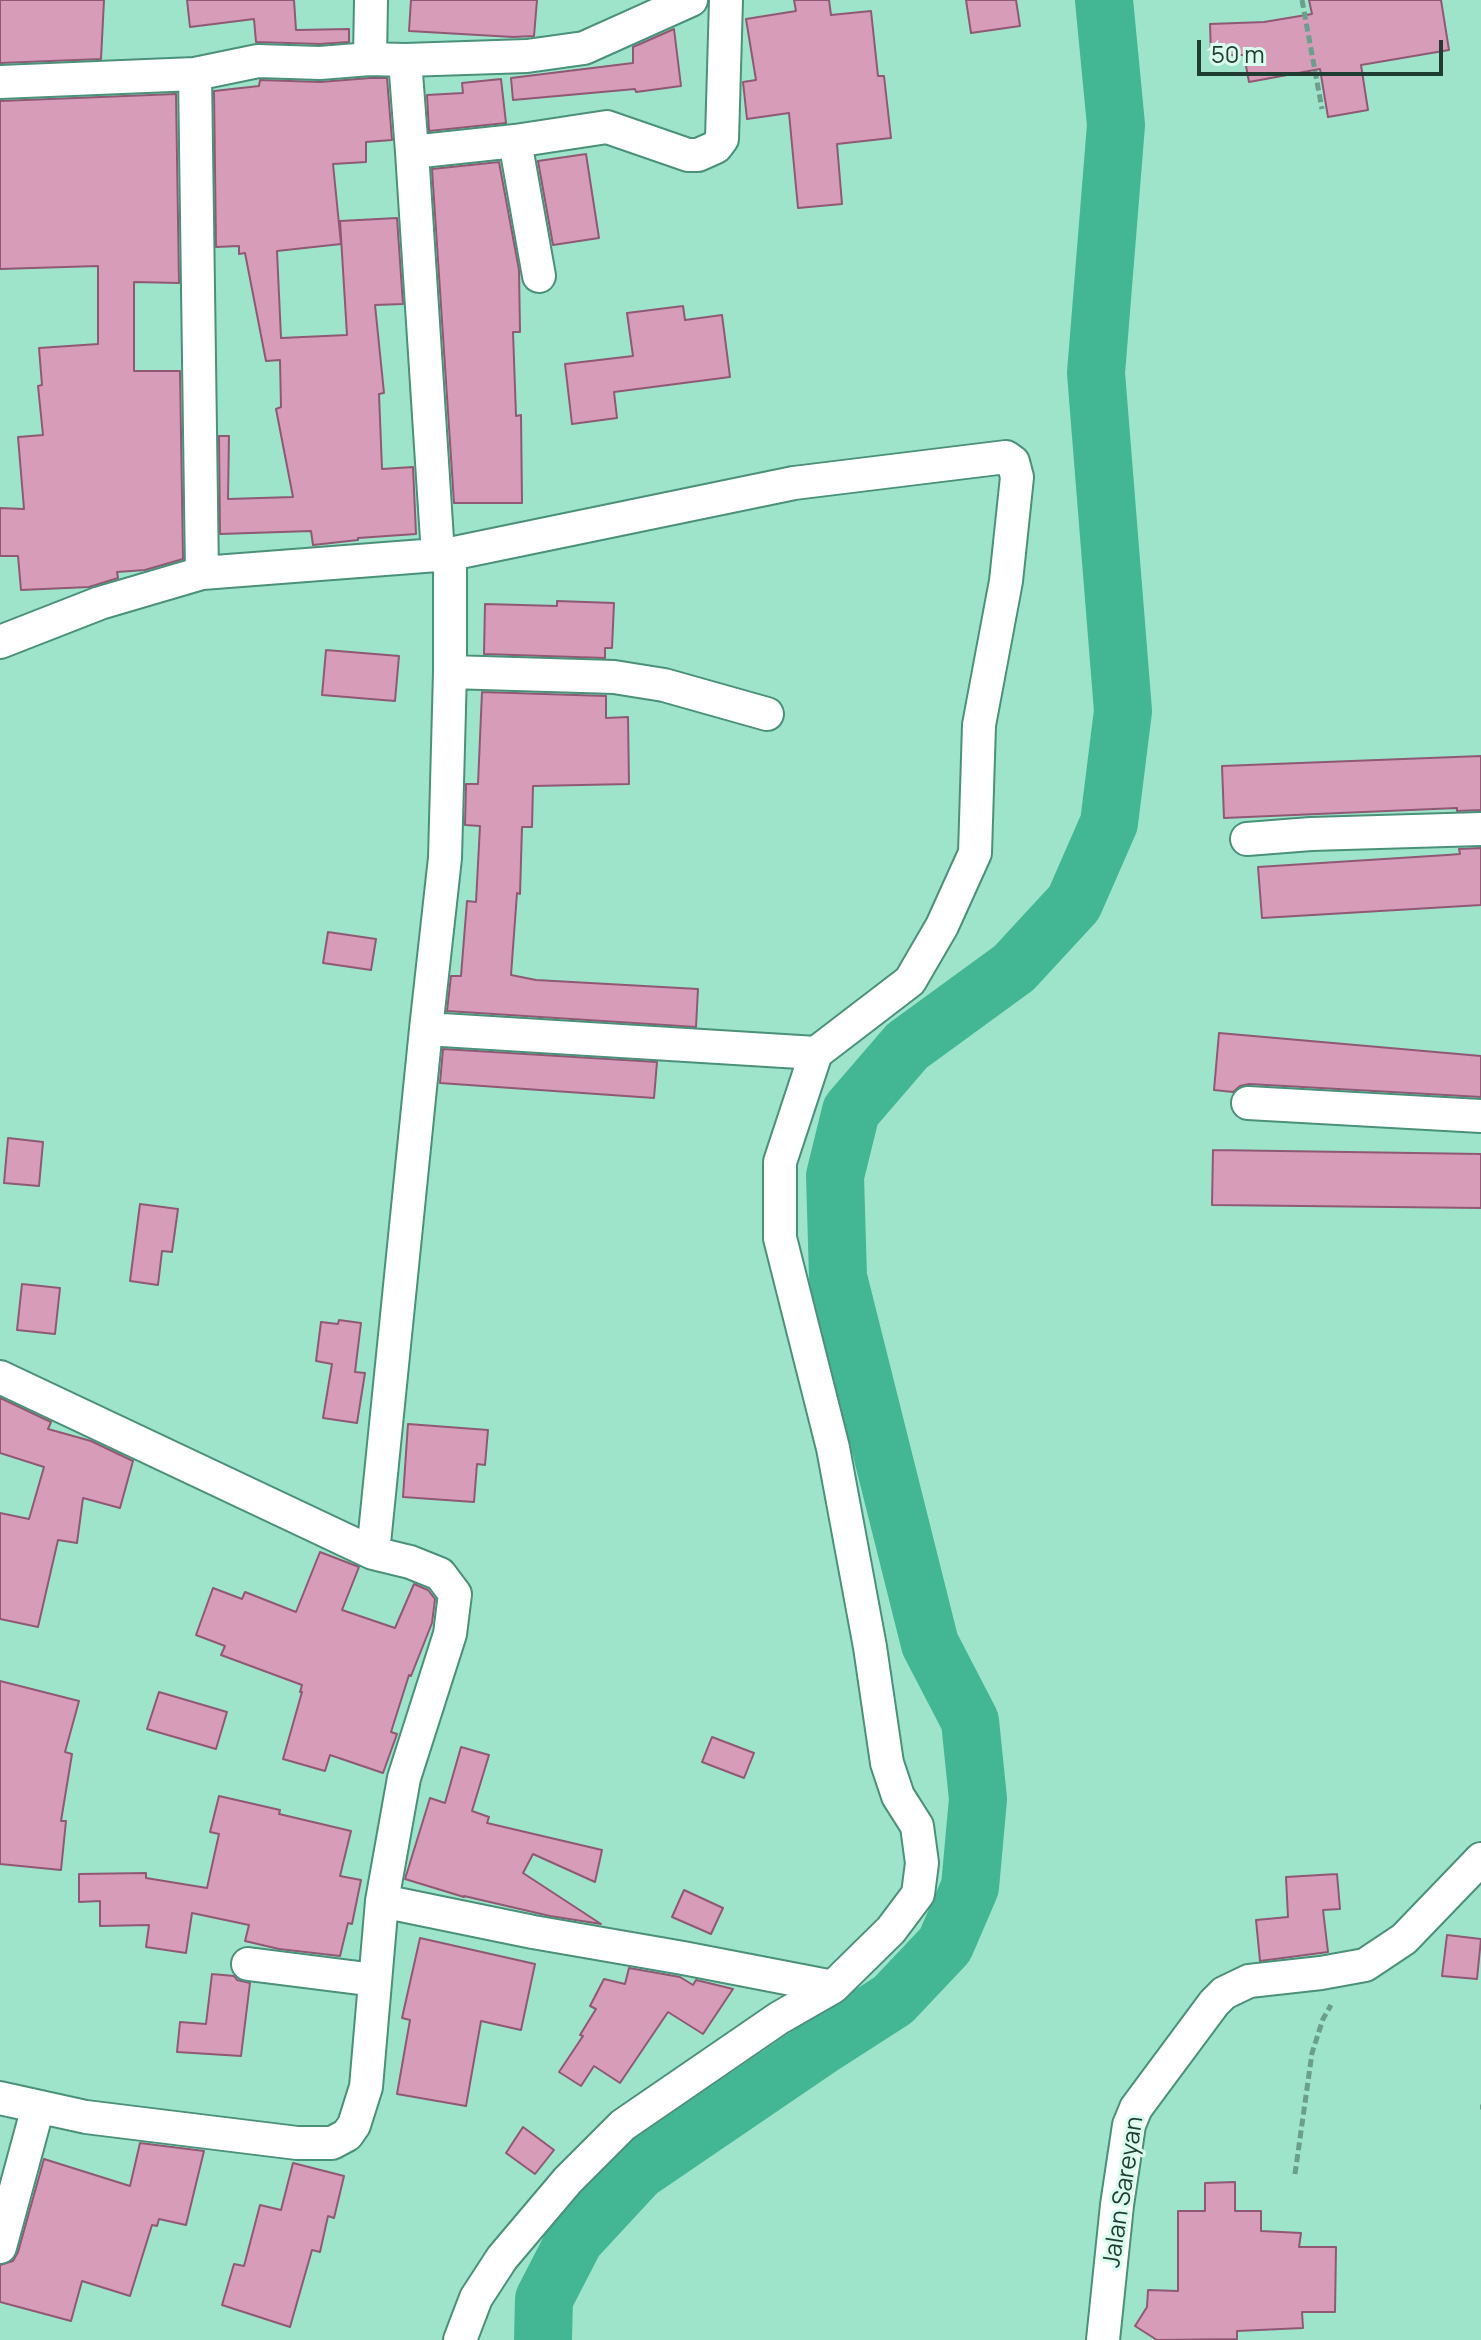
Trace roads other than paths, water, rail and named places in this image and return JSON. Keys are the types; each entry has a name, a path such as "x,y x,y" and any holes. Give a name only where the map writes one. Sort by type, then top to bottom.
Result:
{"street":[{"path":"370,59 371,0"},
{"path":"0,82 195,74 258,61 320,63 527,56 584,48 691,0"},
{"path":"412,152 607,127 688,155 698,155 716,147 722,139 726,0"},
{"path":"373,1553 445,858 450,672 444,555 405,60"},
{"path":"195,74 202,573"},
{"path":"515,141 539,276"},
{"path":"0,642 100,603 202,573 444,555 794,483 1006,457 1013,462 1017,477 1006,581 979,725 975,853 942,926 910,981 816,1053 780,1162 780,1238 833,1448 870,1647 887,1763 898,1796 917,1826 922,1863 918,1894 891,1930 833,1987 779,2018 623,2125 568,2180 502,2258 476,2298 460,2340"},
{"path":"450,672 614,677 664,685 767,714"},
{"path":"1247,839 1481,829"},
{"path":"426,1029 816,1053"},
{"path":"1248,1103 1481,1116"},
{"path":"0,1377 373,1553 410,1562 440,1574 455,1594 450,1634 404,1778 382,1901 366,2087 354,2125 347,2135 332,2143 297,2143 86,2117 0,2098"},
{"name":"Jalan Sareyan","path":"1103,2340 1129,2125 1136,2108 1214,2003 1224,1993 1249,1981 1365,1965 1404,1939 1481,1859"},
{"path":"382,1901 833,1987"},
{"path":"248,1964 375,1980"},
{"path":"0,2247 38,2107"}],"waterway":[{"path":"543,2340 544,2299 575,2239 638,2171 893,2000 945,1945 970,1887 978,1799 970,1721 930,1644 838,1277 835,1176 851,1111 907,1046 1014,968 1074,903 1109,823 1123,711 1096,373 1116,125 1104,0"}]}
